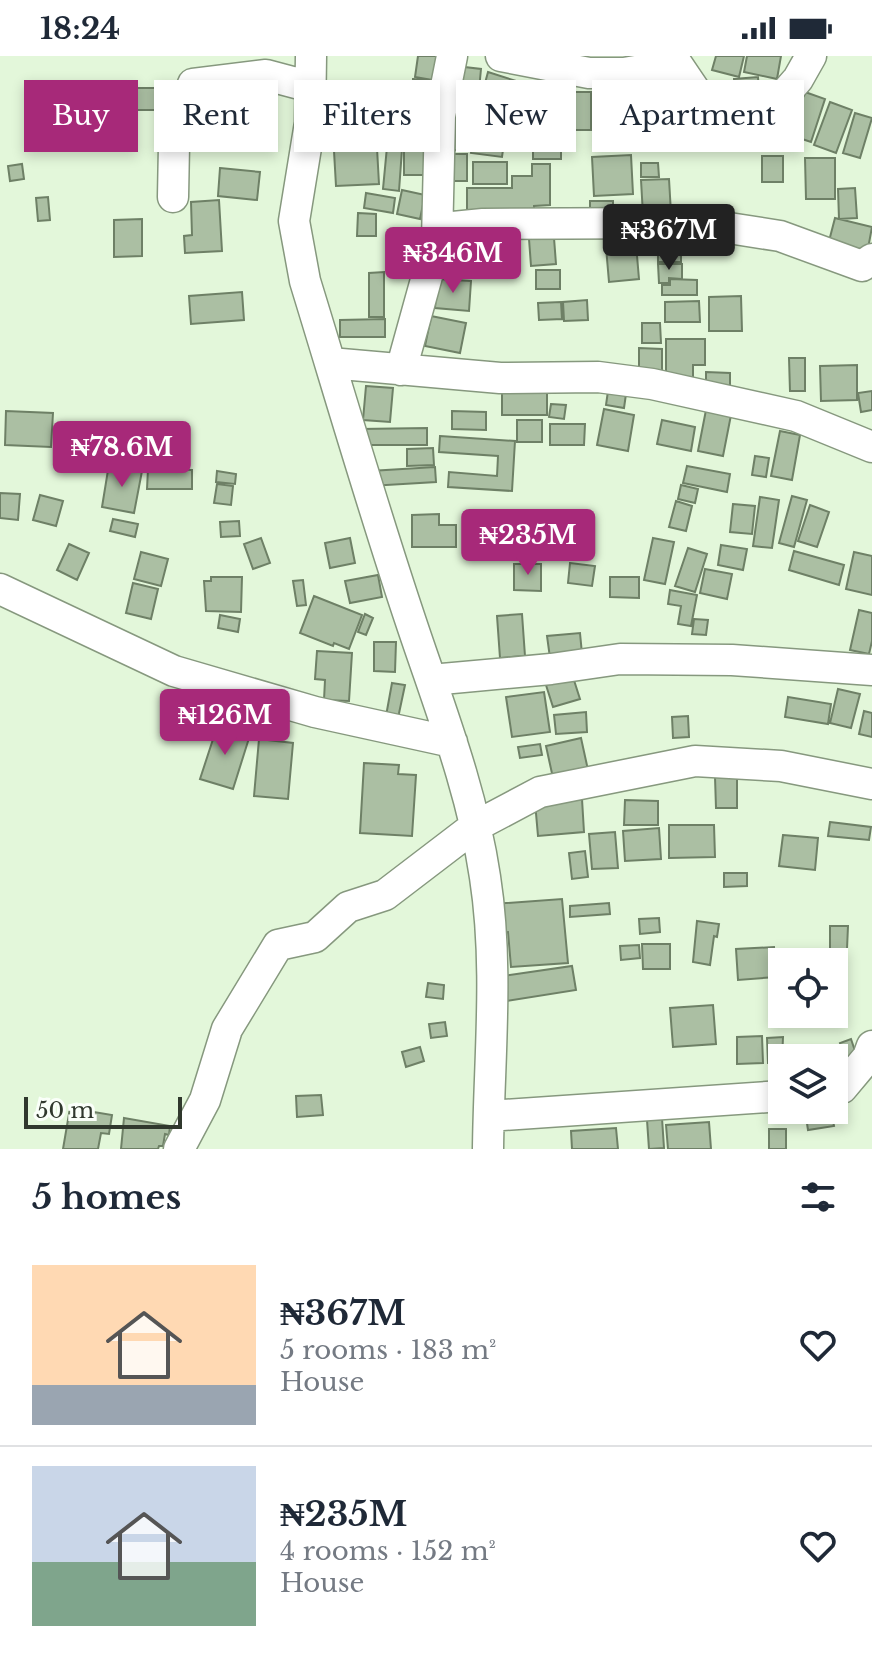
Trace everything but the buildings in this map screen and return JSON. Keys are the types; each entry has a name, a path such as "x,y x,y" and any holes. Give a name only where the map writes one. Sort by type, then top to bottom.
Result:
{"street":[{"path":"311,56 311,80"},
{"path":"401,370 437,240 440,116 452,56"},
{"path":"501,56 589,73 624,73 677,64 702,101 727,125 770,111 798,79 811,56"},
{"path":"173,197 174,145 193,84 266,75 294,82"},
{"path":"305,152 294,221 305,281 452,742 485,878 494,988 488,1149"},
{"path":"437,240 453,227 483,224 682,223 780,236 862,266 872,259"},
{"path":"330,363 500,378 598,377 652,384 796,416 872,447"},
{"path":"0,589 174,671 315,712 452,742"},
{"path":"431,680 620,659 732,660 872,670"},
{"path":"179,1149 205,1100 227,1029 278,945 315,937 348,907 385,895 474,827 540,792 695,761 781,766 872,784"},
{"path":"848,1081 868,1057 872,1046"},
{"path":"489,1116 768,1096"}]}
